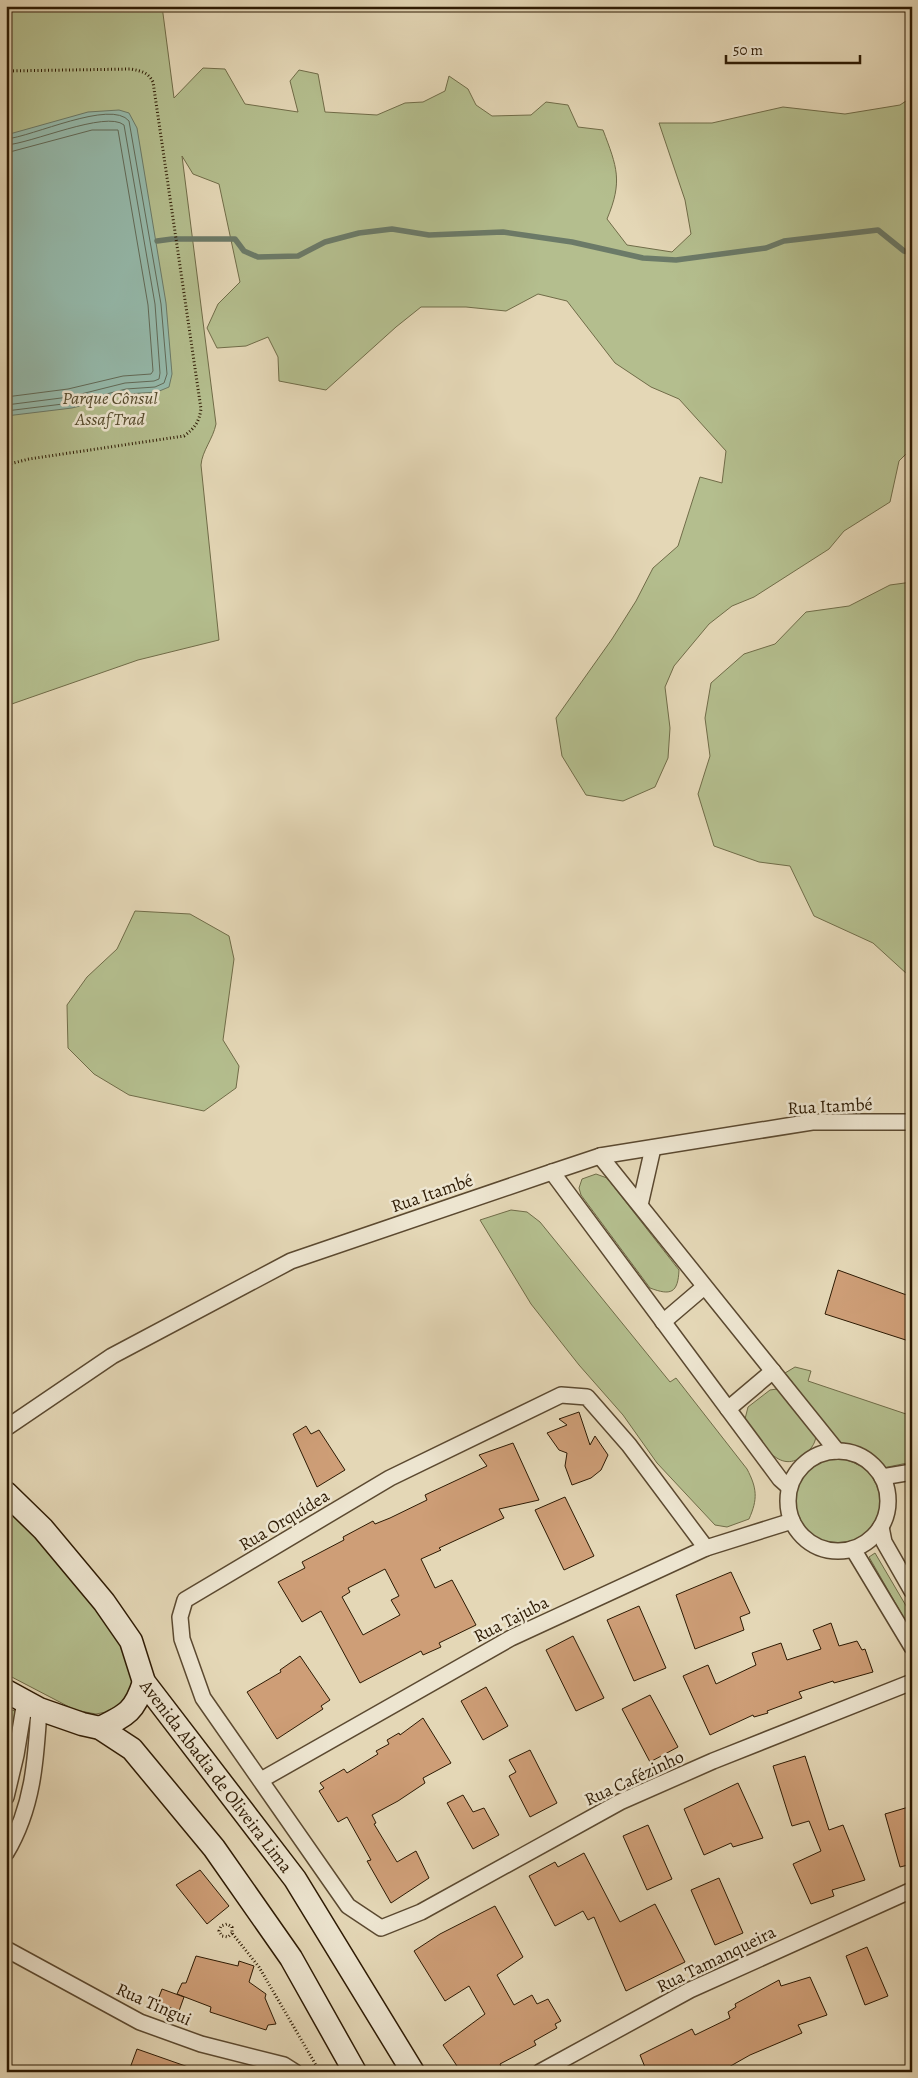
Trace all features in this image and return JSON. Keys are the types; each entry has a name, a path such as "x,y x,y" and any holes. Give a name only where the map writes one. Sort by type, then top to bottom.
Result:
{"street":[{"name":"Rua Itambé","path":"6,1428 112,1356 291,1261 552,1172 600,1156 812,1122 912,1122"},
{"path":"640,1205 653,1148"},
{"path":"600,1156 837,1451"},
{"path":"552,1172 780,1479 790,1487"},
{"path":"663,1322 704,1287"},
{"path":"728,1409 773,1371"},
{"name":"Rua Orquídea","path":"381,1928 348,1906 203,1698 182,1639 180,1617 186,1600 390,1478 561,1395 587,1397 629,1445 706,1548"},
{"path":"837,1451 863,1458 874,1466 882,1477 887,1494 887,1511 881,1527 874,1537 853,1549 824,1550 800,1534 792,1521 788,1510 790,1487 796,1472 808,1461 822,1454 837,1451"},
{"path":"882,1477 912,1472"},
{"name":"Avenida Abadia de Oliveira Lima","path":"6,1493 43,1529 104,1602 131,1641 144,1682 295,1879 413,2072"},
{"name":"Rua Tajuba","path":"261,1780 511,1638 706,1548 792,1521"},
{"path":"881,1527 884,1542 912,1591"},
{"path":"853,1549 912,1647"},
{"path":"100,1728 122,1717 138,1703 144,1682"},
{"name":"Rua Cafézinho","path":"381,1928 421,1912 620,1802 713,1761 912,1682"},
{"path":"24,1700 82,1724 100,1728 132,1749 214,1848 291,1958 355,2072"},
{"path":"6,1797 11,1754 24,1700"},
{"path":"6,1853 12,1831 30,1799 37,1751 24,1700"},
{"name":"Rua Tamanqueira","path":"540,2072 690,1990 912,1890"},
{"name":"Rua Tingui","path":"6,1949 140,2022 201,2044 284,2065 295,2072"}],"path":[{"path":"6,71 131,69 144,72 153,82 201,409 199,421 194,430 184,436 29,458 6,464"},
{"path":"232,1933 228,1937 222,1936 219,1931 221,1926 227,1924 232,1927 232,1933 259,1967 320,2072"}],"green space":[{"name":"Parque Cônsul Assaf Trad","path":"6,6 162,6 174,98 203,68 225,69 245,104 298,112 290,81 299,70 318,74 325,112 377,115 405,103 423,102 445,91 449,76 468,89 476,105 492,116 531,115 546,102 568,105 578,127 603,130 612,154 615,164 616,184 612,206 607,219 627,245 672,252 691,234 685,200 659,123 712,123 783,107 845,114 900,105 912,97 912,448 899,461 890,502 844,531 829,549 754,597 732,606 709,624 674,666 665,687 670,728 668,758 655,787 623,801 586,795 562,756 556,718 612,639 636,601 653,568 678,546 700,477 722,483 726,451 679,399 651,387 615,363 567,301 538,294 506,311 466,307 421,307 326,390 279,381 278,357 268,337 246,346 217,348 207,328 218,304 240,282 219,184 193,174 182,156 216,424 203,455 201,465 219,640 138,660 6,706"},
{"path":"912,582 912,972 907,974 873,943 814,916 790,866 759,862 714,846 698,794 710,756 705,718 711,683 744,654 775,644 806,612 849,606 890,585"},
{"path":"135,911 190,914 229,936 234,959 223,1040 239,1066 236,1088 204,1111 129,1095 94,1074 68,1048 67,1005 87,977 117,949"},
{"path":"596,1174 607,1178 679,1270 677,1284 672,1291 663,1292 650,1288 581,1195 579,1188 582,1179"},
{"path":"511,1210 527,1212 540,1222 670,1382 676,1378 747,1469 753,1482 755,1494 754,1505 749,1519 727,1527 715,1525 657,1463 623,1415 579,1365 531,1304 480,1220"},
{"path":"795,1367 811,1371 808,1381 912,1416 912,1462 883,1468 864,1450 839,1442 785,1373"},
{"path":"777,1389 783,1392 816,1436 815,1442 810,1449 794,1461 785,1461 777,1458 770,1452 745,1419 748,1407 770,1390"},
{"path":"839,1458 852,1462 868,1472 875,1482 880,1498 879,1515 870,1531 864,1537 846,1544 827,1543 810,1534 798,1520 793,1502 794,1492 800,1476 826,1459"},
{"path":"6,1502 124,1644 134,1676 126,1698 111,1711 96,1714 75,1710 6,1674"},
{"path":"875,1553 912,1616 912,1632 869,1557"},
{"path":"8,1709 15,1711 11,1744 7,1745 6,1712"}],"water":[{"path":"119,110 129,113 137,128 166,303 172,374 169,387 157,392 127,394 72,408 6,416 6,135 88,112"}],"building":[{"path":"838,1270 912,1297 912,1342 825,1314"},
{"path":"579,1412 590,1445 595,1436 608,1455 601,1470 591,1478 572,1485 565,1466 567,1453 559,1450 547,1433 567,1425 559,1419"},
{"path":"306,1426 311,1434 319,1430 345,1470 317,1487 293,1434"},
{"path":"513,1443 539,1500 499,1509 504,1518 439,1548 441,1550 421,1559 435,1588 452,1580 476,1625 439,1643 441,1647 423,1655 421,1651 360,1683 321,1611 302,1622 278,1582 305,1568 302,1562 344,1540 343,1537 373,1521 375,1524 427,1500 425,1495 487,1466 479,1455","holes":["385,1569 399,1596 391,1600 400,1615 363,1635 342,1597 350,1592 348,1588"]},
{"path":"565,1497 594,1556 564,1570 535,1510"},
{"path":"731,1572 750,1613 740,1617 744,1630 695,1649 676,1595"},
{"path":"639,1606 666,1668 634,1681 607,1620"},
{"path":"831,1623 839,1646 857,1641 862,1650 865,1649 873,1672 834,1683 833,1681 799,1692 802,1698 767,1711 768,1713 754,1717 753,1715 710,1735 683,1676 708,1665 716,1684 756,1665 752,1653 781,1643 787,1660 821,1649 813,1630"},
{"path":"573,1636 604,1698 576,1711 546,1650"},
{"path":"300,1656 330,1700 321,1706 323,1709 277,1739 247,1692 281,1672 280,1670"},
{"path":"486,1687 508,1726 483,1740 461,1701"},
{"path":"650,1695 678,1747 650,1762 622,1709"},
{"path":"423,1718 451,1763 423,1778 425,1783 372,1815 376,1823 374,1824 397,1862 416,1851 429,1878 391,1903 367,1861 371,1860 347,1817 338,1822 319,1791 324,1788 320,1783 344,1769 347,1773 378,1754 376,1751 389,1744 387,1740 399,1733 400,1735"},
{"path":"530,1750 557,1803 530,1817 509,1776 516,1772 509,1760"},
{"path":"805,1756 829,1830 843,1825 865,1880 832,1890 834,1896 811,1904 793,1864 821,1851 809,1821 792,1826 773,1766"},
{"path":"738,1783 763,1838 733,1847 731,1843 704,1855 684,1809"},
{"path":"463,1795 473,1812 484,1808 499,1835 473,1849 447,1803"},
{"path":"912,1806 912,1864 900,1867 885,1814"},
{"path":"648,1825 672,1879 647,1890 623,1836"},
{"path":"584,1853 620,1922 655,1904 685,1962 626,1991 594,1917 588,1920 583,1911 555,1926 529,1876 555,1862 558,1867"},
{"path":"200,1870 229,1906 207,1924 176,1885"},
{"path":"719,1878 743,1933 715,1945 691,1890"},
{"path":"495,1906 523,1957 497,1975 514,2005 532,1995 537,2004 548,1999 561,2021 555,2024 557,2028 534,2041 536,2045 500,2064 503,2072 461,2072 443,2045 485,2014 469,1986 445,2001 414,1951 440,1934"},
{"path":"867,1947 888,1996 865,2005 846,1956"},
{"path":"196,1956 238,1966 239,1961 254,1966 249,1982 266,1994 265,1998 276,2024 268,2025 266,2030 210,2012 211,2007 177,1994 182,1983 186,1983"},
{"path":"810,1977 827,2015 798,2025 802,2033 750,2055 720,2072 647,2072 640,2055 692,2029 695,2035 730,2018 728,2012 736,2007 735,2004 779,1980 781,1986"},
{"path":"162,1989 184,1997 179,2011 157,2002"},
{"path":"137,2049 194,2069 194,2072 140,2072 130,2068"}],"waterway":[{"path":"157,241 172,239 235,239 244,251 258,257 298,256 325,242 359,233 392,229 429,235 503,232 572,242 643,258 676,260 766,248 784,241 878,230 904,251 912,253"}]}
